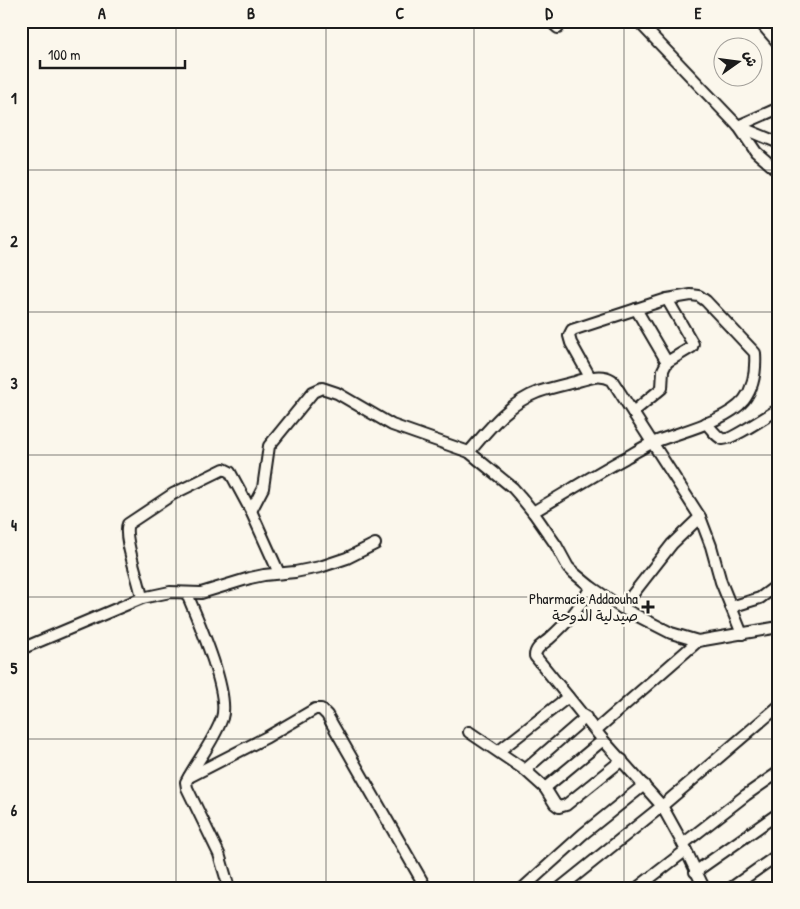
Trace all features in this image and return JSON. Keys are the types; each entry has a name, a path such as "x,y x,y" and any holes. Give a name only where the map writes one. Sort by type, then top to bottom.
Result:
{"street":[{"path":"638,21 738,126 756,152 779,172"},
{"path":"758,21 779,44"},
{"path":"738,126 779,108"},
{"path":"738,126 779,143"},
{"path":"533,512 597,473 652,443 720,417 743,401 751,389 755,376 755,353 706,301 699,296 681,296 572,330 570,333 571,343 590,377"},
{"path":"633,412 662,388 667,362 692,347 693,344 667,299"},
{"path":"636,309 667,362"},
{"path":"469,452 513,406 538,392 590,377 607,377 612,380 700,517 712,546 721,582 742,634"},
{"path":"251,511 263,488 269,446 313,392 319,389 337,393 392,425 469,452 513,488 533,512 556,545 568,567 591,587 622,608 672,633 698,641 779,627"},
{"path":"706,423 720,439 724,440 779,409"},
{"path":"142,598 126,538 126,528 133,520 172,494 224,469 230,472 251,511 279,574"},
{"path":"622,608 672,544 700,517"},
{"path":"21,649 142,598 170,592 201,593 250,578 320,567 346,558 375,544"},
{"path":"731,607 760,598 779,584"},
{"path":"591,587 578,611 534,654 603,740 662,806 704,888"},
{"path":"187,594 221,687 223,711 214,734 186,782 187,788 219,854 229,888"},
{"path":"596,730 698,641"},
{"path":"499,751 568,697"},
{"path":"560,888 662,806 779,706"},
{"path":"189,777 315,709 321,709 330,720 426,888"},
{"path":"525,770 586,717"},
{"path":"469,732 525,770 545,788 557,806 563,806 622,760"},
{"path":"545,788 603,740"},
{"path":"638,888 746,795 779,772"},
{"path":"523,888 583,834 644,785"},
{"path":"695,872 779,813"},
{"path":"731,888 779,854"}],"place":[{"name":"Pharmacie Addaouha صيدلية الدوحة","path":"648,607"}]}
